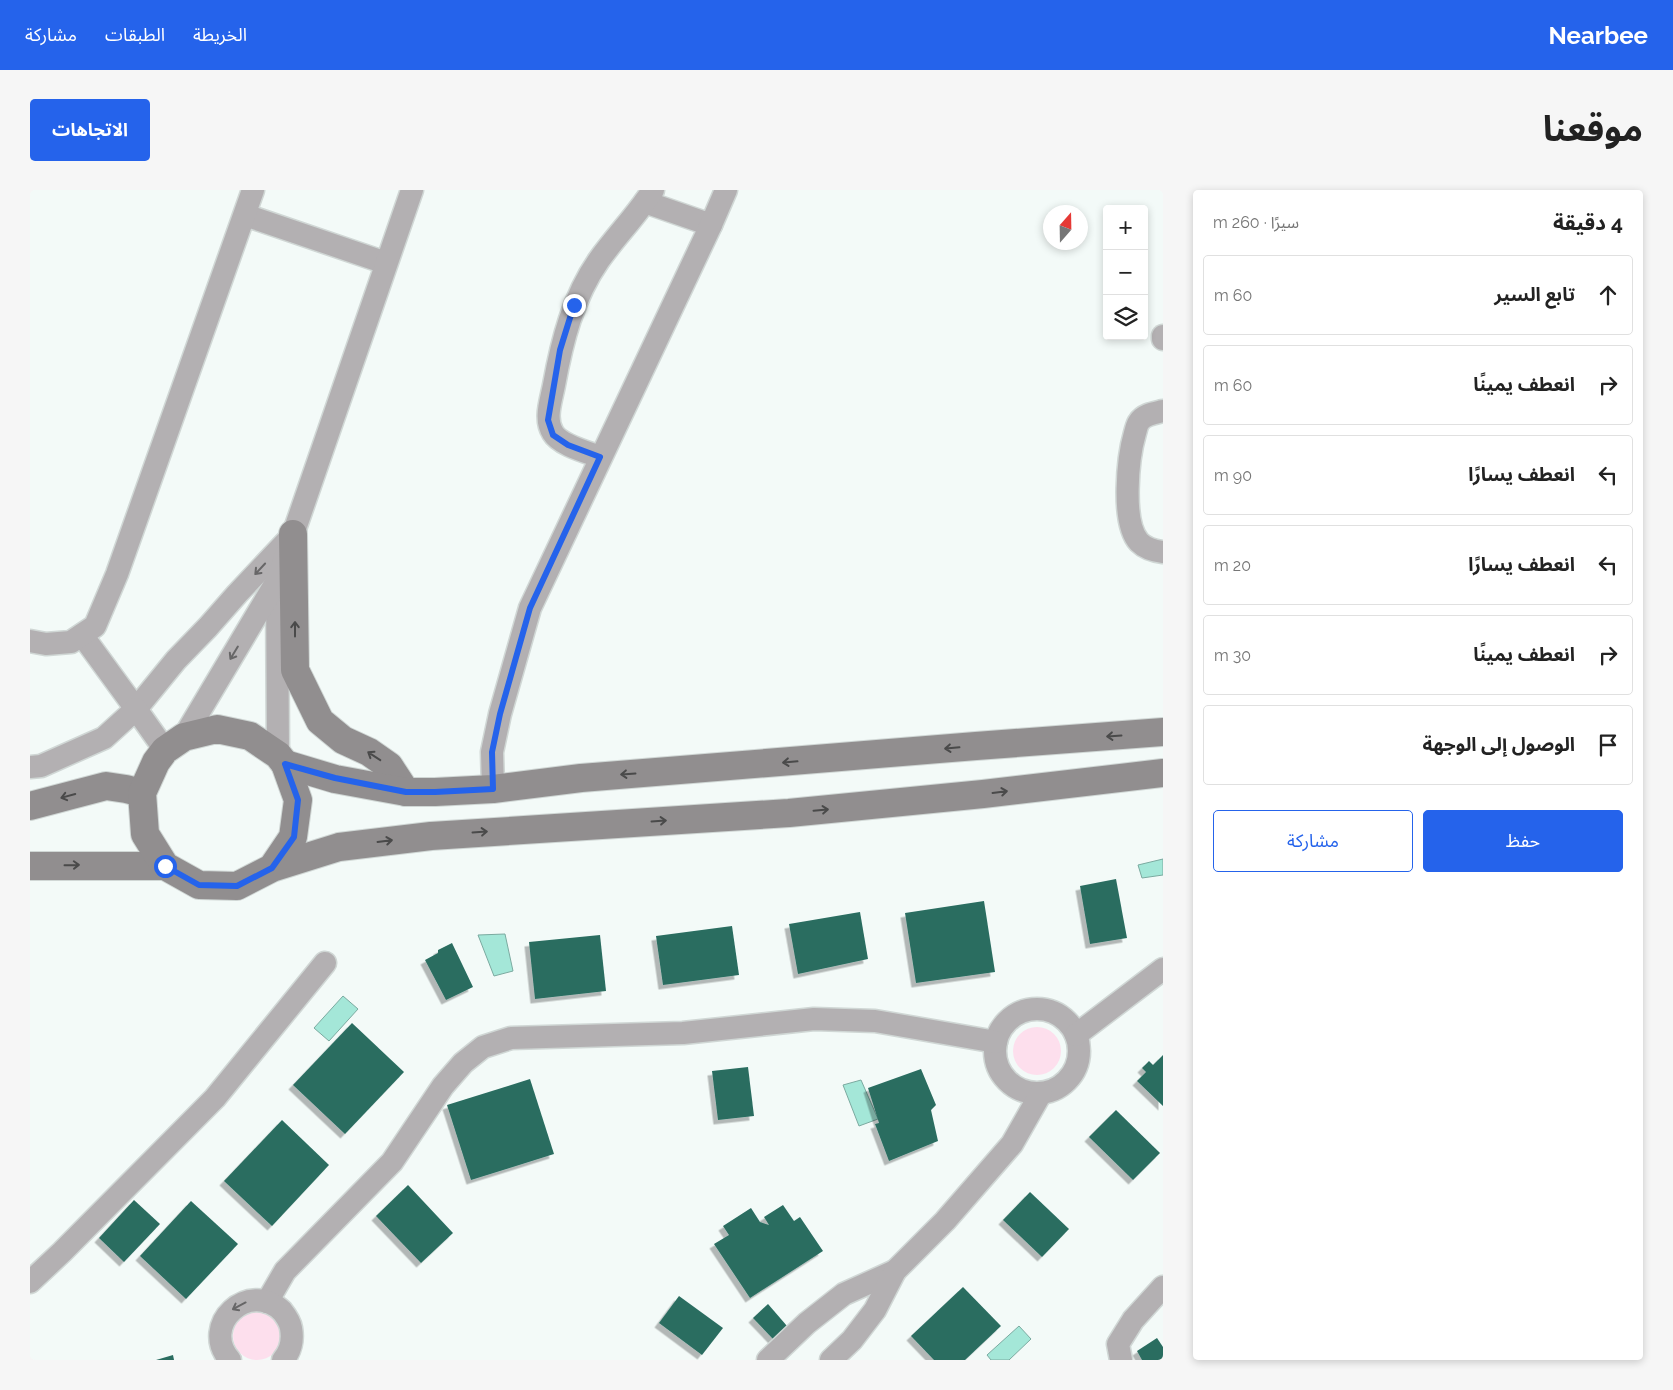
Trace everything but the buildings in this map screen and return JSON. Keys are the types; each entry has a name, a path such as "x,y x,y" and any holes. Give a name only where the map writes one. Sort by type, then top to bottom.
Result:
{"street":[{"path":"30,641 46,644 71,642 95,626 117,574 253,190"},
{"path":"412,190 277,581 175,744 156,762 142,793 144,834 165,866 199,885 237,886 272,868 339,847 431,836 789,813 983,794 1163,773"},
{"path":"493,789 492,752 500,714 530,608 726,190"},
{"path":"600,457 568,445 553,435 548,420 560,350 574,305 598,261 649,196 711,225"},
{"path":"245,215 386,263"},
{"path":"1163,411 1150,413 1139,422 1130,448 1127,502 1130,525 1138,541 1151,551 1163,552"},
{"path":"30,767 41,766 104,738 136,709 176,660 293,534"},
{"path":"293,534 295,670 320,721 343,740 369,752 389,766 406,792"},
{"path":"272,868 294,837 298,800 282,759 277,581"},
{"path":"82,634 136,709 175,744"},
{"path":"175,744 217,729 250,736 282,759 335,778 406,792 435,792 493,789 581,778 1163,732"},
{"path":"30,806 106,786 142,793"},
{"path":"30,866 165,866"},
{"path":"30,1282 216,1098 325,963"},
{"path":"1076,1035 1163,969"},
{"path":"1047,1010 1059,1015 1069,1024 1076,1035 1080,1048 1074,1073 1065,1083 1054,1090 1041,1093 1028,1092 1016,1087 1006,1079 999,1068 995,1055 996,1042 1001,1030 1021,1012 1047,1010"},
{"path":"267,1302 285,1271 392,1162 443,1086 463,1063 483,1047 510,1038 683,1033 814,1019 875,1021 996,1042"},
{"path":"768,1360 807,1324 844,1294 895,1270 946,1221 1012,1144 1041,1093"},
{"path":"831,1360 852,1340 875,1310 895,1270"},
{"path":"1121,1360 1118,1344 1132,1320 1163,1287"},
{"path":"230,1360 225,1355 221,1343 220,1331 224,1319 232,1309 243,1303 255,1300 267,1302 277,1307 285,1314 290,1324 291,1346 283,1360"}],"shaded area":[{"path":"1163,859 1163,875 1142,878 1138,865"},
{"path":"505,934 513,971 494,976 478,935"},
{"path":"343,996 358,1009 329,1041 314,1028"},
{"path":"1032,1027 1042,1027 1054,1034 1061,1046 1061,1056 1054,1068 1042,1075 1032,1075 1024,1071 1017,1064 1013,1056 1013,1046 1017,1038 1024,1031"},
{"path":"861,1080 878,1119 859,1126 843,1085"},
{"path":"252,1312 262,1312 274,1319 281,1331 281,1341 274,1353 262,1360 252,1360 244,1356 237,1349 233,1341 233,1331 237,1323 244,1316"},
{"path":"1019,1326 1031,1339 1009,1360 991,1360 987,1355"}],"route":[{"path":"165,866 199,885 237,886 272,868 294,837 298,800 285,764 335,778 406,792 493,789 492,752 500,714 530,608 600,457 568,445 553,435 548,420 560,350 574,305"}]}
